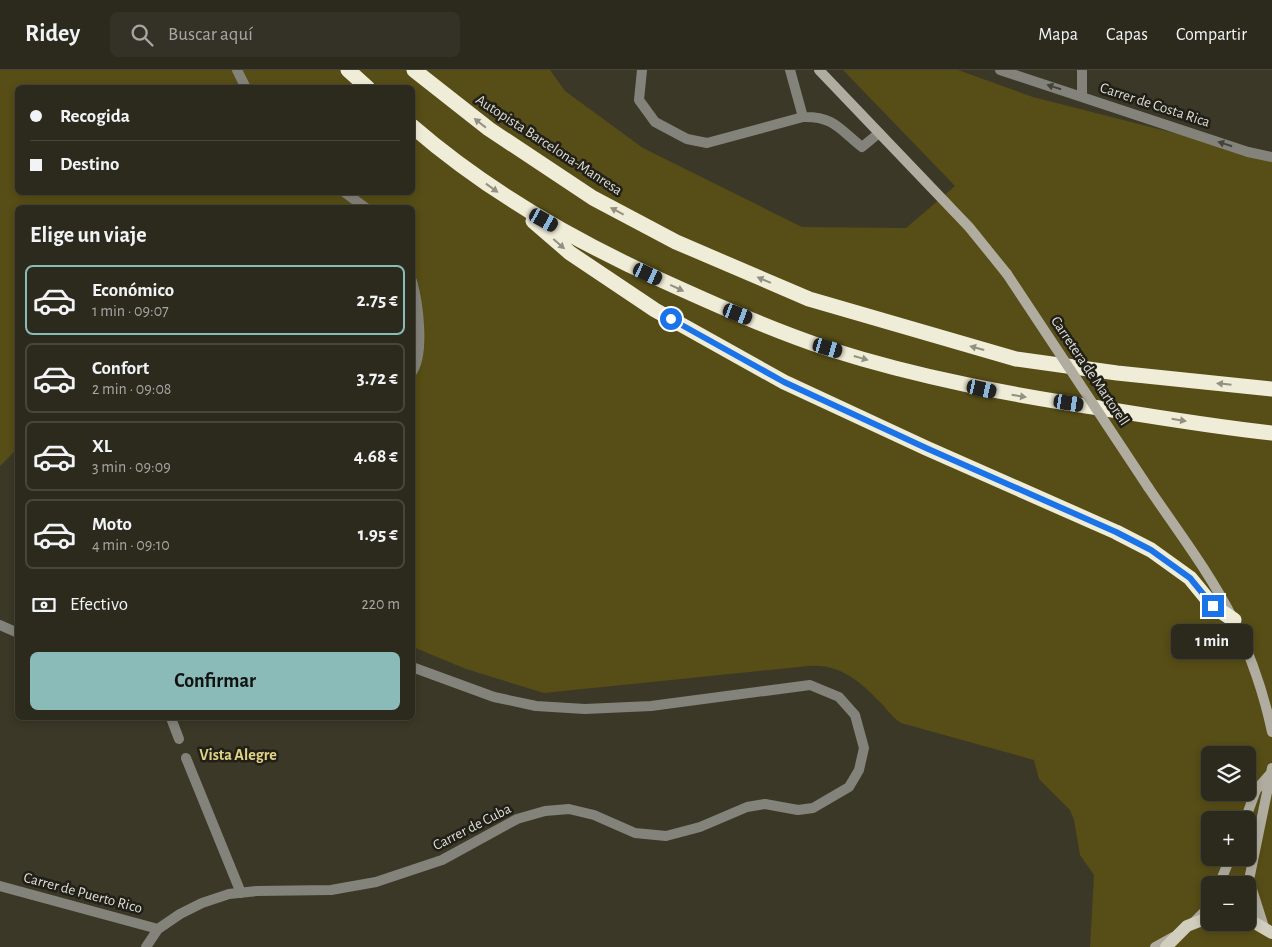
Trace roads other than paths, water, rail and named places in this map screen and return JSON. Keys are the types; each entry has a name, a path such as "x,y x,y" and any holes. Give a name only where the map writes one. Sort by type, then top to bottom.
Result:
{"highway":[{"path":"348,70 365,85"},
{"name":"Autopista Barcelona-Manresa","path":"414,70 489,129 592,198 676,242 808,299 1016,359 1117,373 1272,389"},
{"path":"415,129 435,146 509,201 570,253 655,310 784,382 926,448 1116,532 1151,550 1190,578 1213,606 1234,620"},
{"path":"509,201 612,258 720,307 828,348 911,372 999,393 1272,433"}],"main road":[{"path":"1166,947 1176,935 1194,922 1201,920"},
{"path":"1256,923 1268,930"}],"street":[{"path":"237,70 244,85"},
{"path":"642,70 639,100 655,122 687,139 707,143 804,117 819,117 836,124 862,147 879,133"},
{"path":"790,70 804,117"},
{"name":"Carretera de Martorell","path":"818,70 969,227 1007,274 1216,589 1234,620 1266,705 1272,732"},
{"name":"Carrer de Costa Rica","path":"1000,70 1248,152 1272,157"},
{"path":"1082,70 1082,96"},
{"path":"348,195 362,205"},
{"path":"415,290 418,300 419,334 415,368"},
{"path":"0,625 15,632"},
{"name":"Carrer de Cuba","path":"146,947 158,929 180,914 202,903 240,893 330,890 376,882 442,860 517,819 545,810 569,809 594,815 635,833 666,836 700,827 746,807 765,804 798,810 813,808 849,786 859,770 864,748 854,715 839,697 810,685 651,706 585,709 536,706 494,697 415,668"},
{"path":"172,720 179,740"},
{"path":"186,758 240,893"},
{"path":"1268,930 1248,880 1272,768"},
{"path":"1248,811 1256,790 1272,772"},
{"name":"Carrer de Puerto Rico","path":"0,886 158,929"},
{"path":"1194,922 1201,915"},
{"path":"1155,947 1176,935"}],"district":[{"name":"Vista Alegre","path":"238,755"}]}
